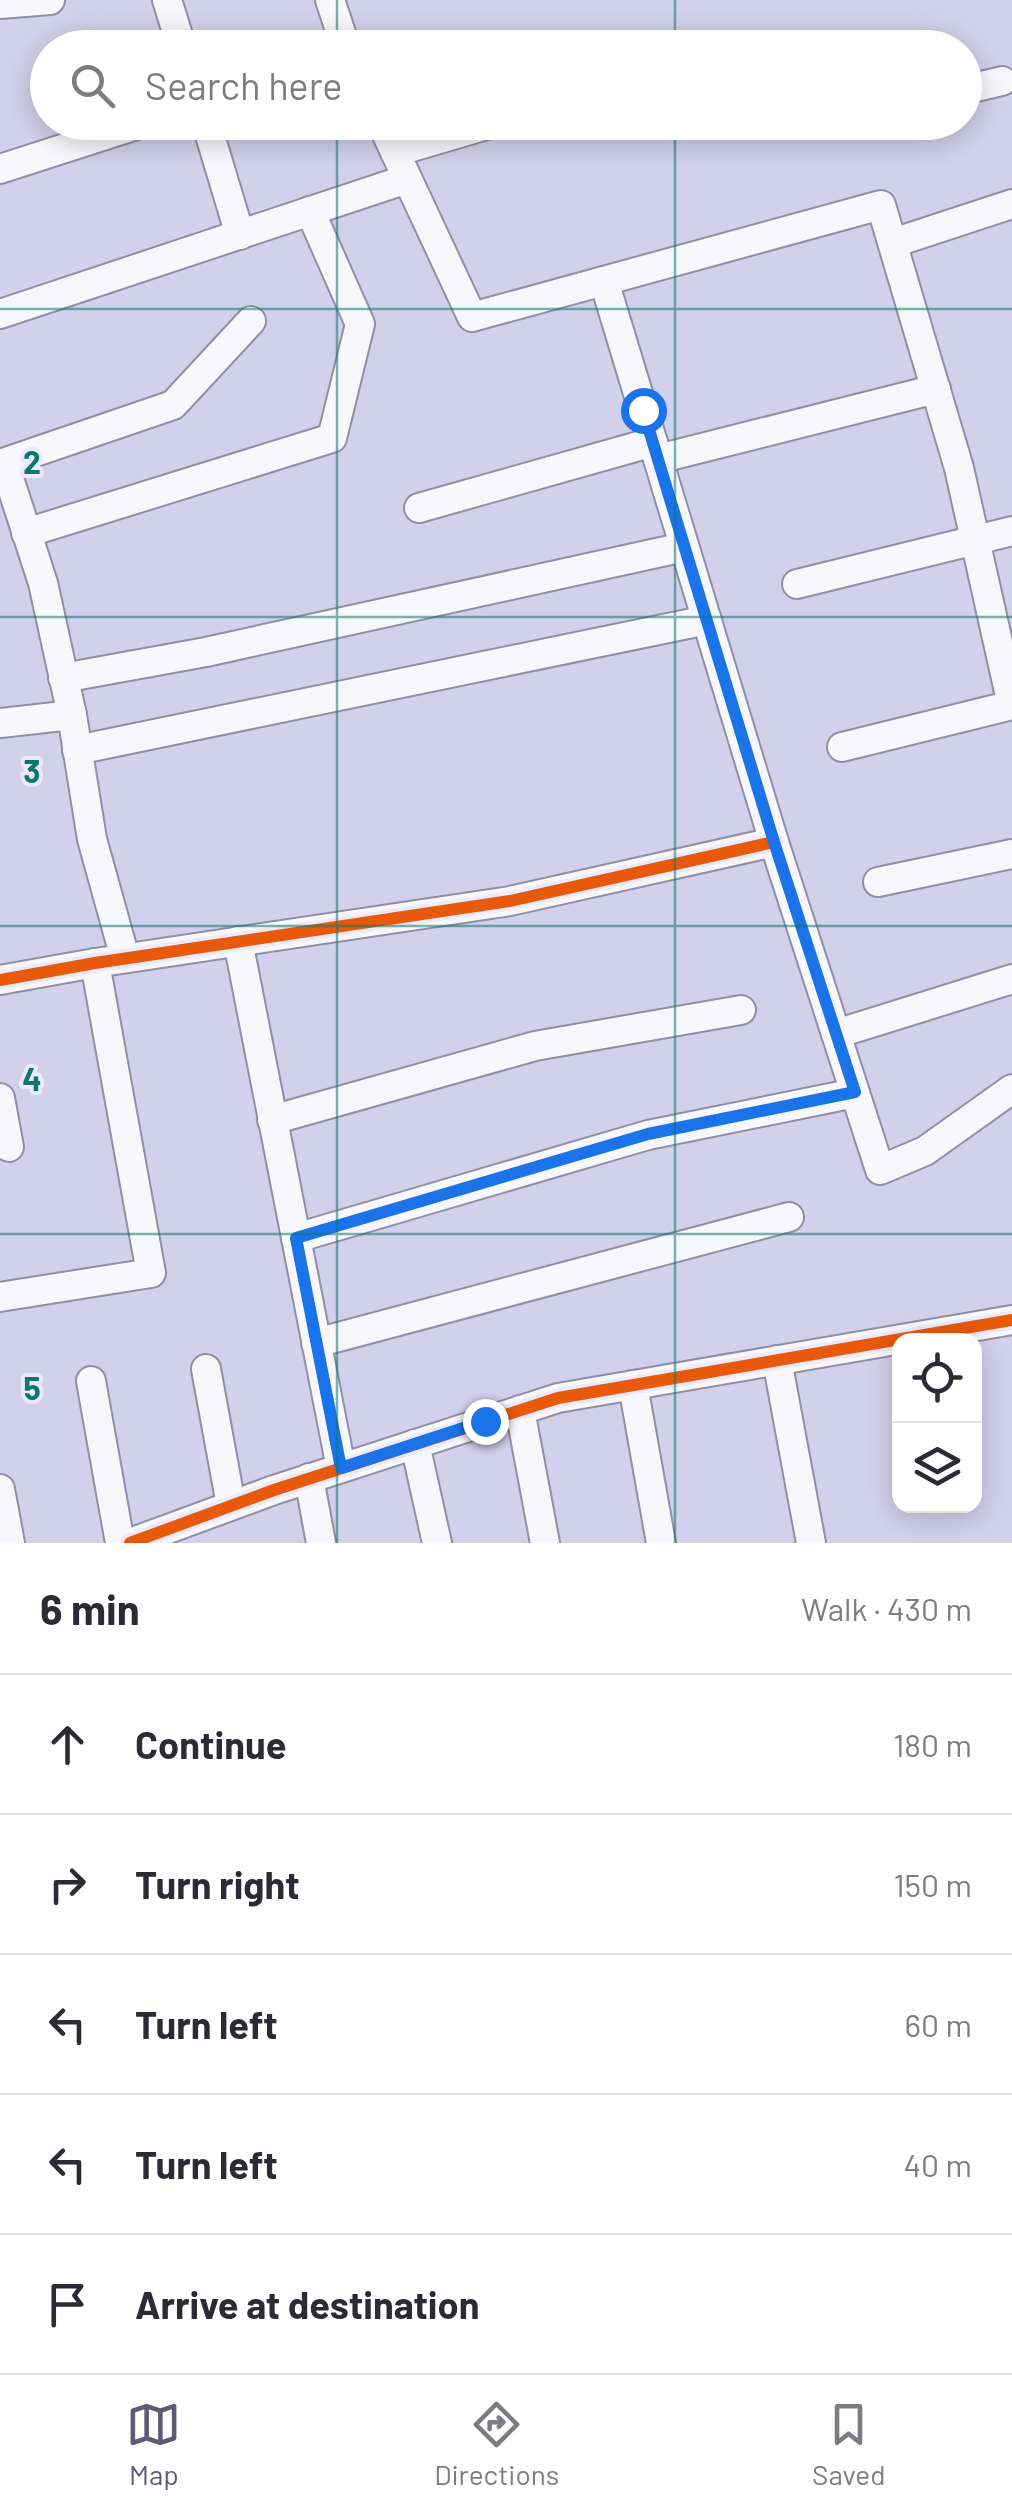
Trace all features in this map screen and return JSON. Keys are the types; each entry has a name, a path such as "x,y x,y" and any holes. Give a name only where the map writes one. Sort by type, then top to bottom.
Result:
{"street":[{"path":"0,4 50,0"},
{"path":"167,0 176,30"},
{"path":"330,0 340,30"},
{"path":"982,85 1002,80"},
{"path":"0,169 90,140"},
{"path":"211,140 240,234"},
{"path":"389,140 472,317 881,204 959,468 1012,705 842,747"},
{"path":"394,152 435,140"},
{"path":"0,314 407,179"},
{"path":"893,243 1009,211"},
{"path":"26,533 332,438 360,324 310,212"},
{"path":"604,281 774,842 880,1170 925,1151 1012,1089"},
{"path":"125,958 92,839 72,715 42,582 2,464 172,405 250,321"},
{"path":"419,508 936,389"},
{"path":"797,584 1012,531"},
{"path":"63,678 206,652 684,547"},
{"path":"77,750 707,620"},
{"path":"0,723 72,715"},
{"path":"0,980 510,901 774,842"},
{"path":"878,882 1012,854"},
{"path":"238,942 341,1468"},
{"path":"0,1298 151,1272 95,963"},
{"path":"836,1034 1012,980"},
{"path":"272,1120 535,1046 740,1010"},
{"path":"296,1238 648,1134 855,1092"},
{"path":"0,1098 9,1147"},
{"path":"316,1342 789,1217"},
{"path":"130,1543 193,1532 231,1506 558,1398 1012,1320"},
{"path":"777,1360 810,1543"},
{"path":"206,1369 231,1506"},
{"path":"91,1381 120,1543"},
{"path":"633,1385 661,1543"},
{"path":"520,1410 544,1543"},
{"path":"415,1444 437,1543"},
{"path":"308,1478 320,1543"},
{"path":"0,1489 10,1543"}],"cycle path":[{"path":"0,980 510,901 774,842"},
{"path":"130,1543 274,1490 558,1398 1012,1320"}],"route":[{"path":"485,1421 341,1468 296,1238 648,1134 855,1092 774,842 643,410"}]}
